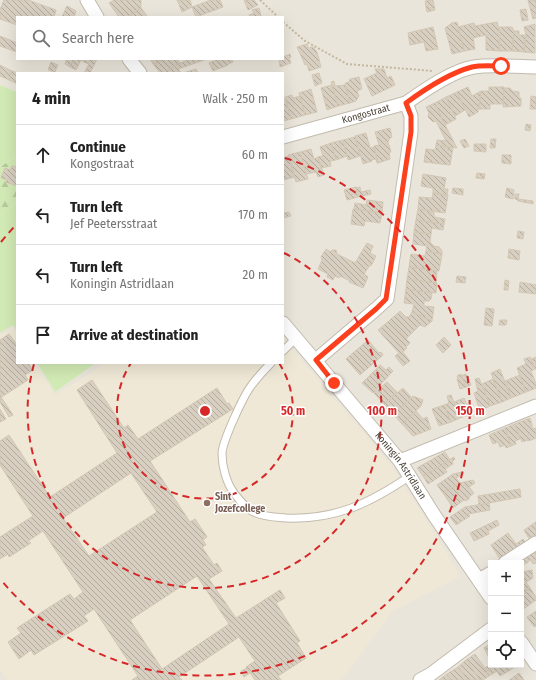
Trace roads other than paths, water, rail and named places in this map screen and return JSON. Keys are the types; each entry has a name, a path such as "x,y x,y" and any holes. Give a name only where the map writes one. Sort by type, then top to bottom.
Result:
{"street":[{"path":"87,0 96,16"},
{"path":"130,60 139,72"},
{"name":"Kongostraat","path":"284,137 406,103 421,92 447,78 473,67 536,67"},
{"path":"316,360 386,299 411,132 411,116 406,103"},
{"name":"Koningin Astridlaan","path":"284,324 316,360 400,461 434,515 490,596"},
{"path":"400,461 536,406"},
{"path":"510,560 536,543"},
{"path":"479,580 488,574"},
{"path":"420,680 431,674 488,631"},
{"path":"524,646 536,664"}],"lane":[{"path":"284,350 296,338"},
{"path":"270,364 250,387 228,432 222,452 224,468 230,488 242,504 255,513 276,517 298,518 327,516 356,507 384,493 410,476"}],"place":[{"name":"Sint Jozefcollege","path":"207,503"}]}
